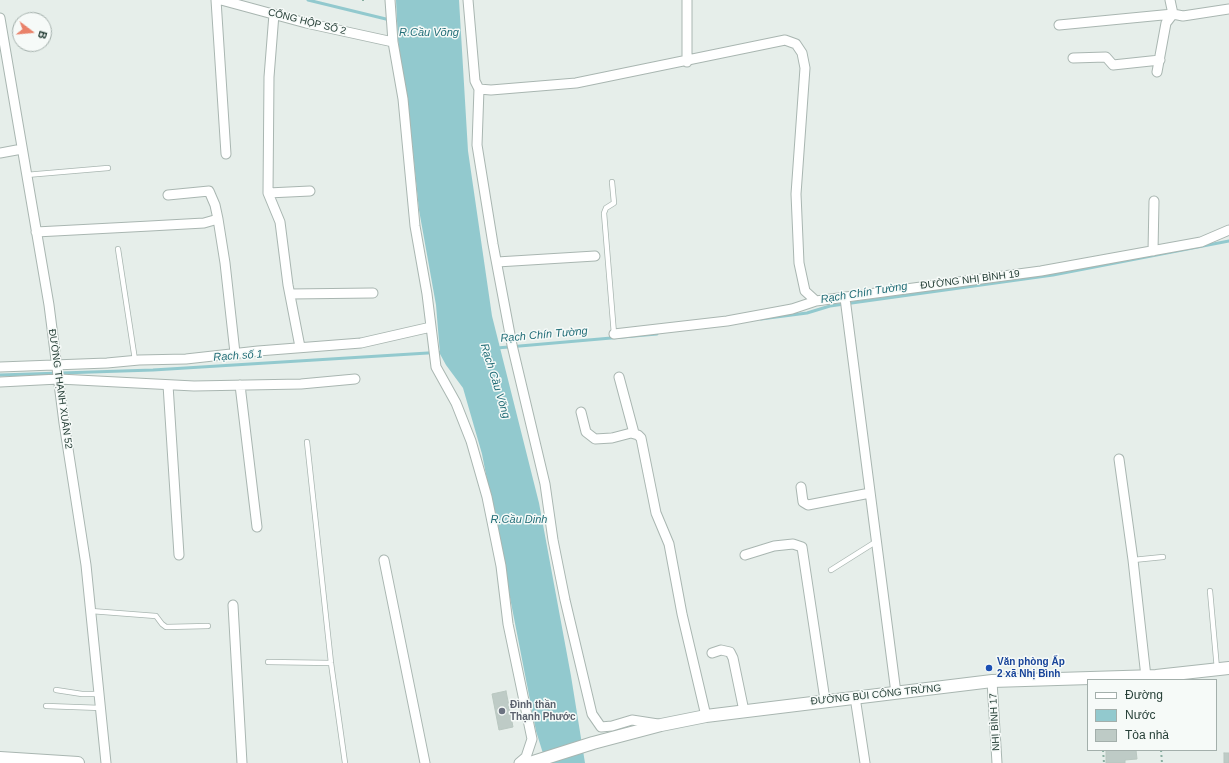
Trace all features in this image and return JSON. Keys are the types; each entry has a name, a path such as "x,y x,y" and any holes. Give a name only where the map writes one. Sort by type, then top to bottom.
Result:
{"street":[{"path":"216,0 226,154"},
{"name":"CỐNG HỘP SỐ 2","path":"221,0 393,42"},
{"path":"390,0 393,42 403,99 415,226 427,294 436,367 456,403 471,441 488,505 501,566 508,624 532,739 526,757 519,763"},
{"path":"468,0 475,81 479,89 477,145 497,262 513,349 545,484 553,540 565,600 592,714 601,727 612,726 632,720 661,725"},
{"path":"687,0 688,62"},
{"path":"1157,72 1166,23 1173,14 1170,0"},
{"path":"1059,25 1173,14 1183,16 1229,9"},
{"path":"274,14 269,77 268,193 280,222 290,294 300,347"},
{"name":"ĐƯỜNG THẠNH XUÂN 52","path":"0,18 49,305 86,565 106,763"},
{"path":"479,89 491,90 576,83 688,62 786,40 796,44 802,53 805,68 796,194 799,263 805,291 816,301"},
{"path":"1073,58 1106,57 1113,65 1160,60"},
{"path":"0,153 22,149"},
{"path":"168,195 209,191 215,205 225,263 235,353"},
{"path":"268,193 310,191"},
{"path":"1153,251 1154,201"},
{"path":"36,232 204,223 218,220"},
{"name":"ĐƯỜNG NHỊ BÌNH 19","path":"614,334 727,321 792,309 816,301 1041,271 1202,242 1229,230"},
{"path":"497,262 595,256"},
{"path":"290,294 373,293"},
{"path":"845,298 896,693"},
{"path":"0,368 135,360 186,359 300,347 361,343 431,327"},
{"path":"619,377 634,433 641,438 656,513 669,544 682,614 706,716"},
{"path":"0,382 59,379 168,385 240,385 301,384 354,380"},
{"path":"168,385 179,555"},
{"path":"240,385 257,527"},
{"path":"581,412 586,432 595,439 612,438 634,433"},
{"path":"1119,459 1133,560 1146,677"},
{"path":"801,487 803,502 808,504 870,493"},
{"path":"745,555 774,546 793,544 802,547 825,700"},
{"path":"384,560 425,763"},
{"path":"233,605 242,763"},
{"path":"712,654 721,650 730,652 733,658 744,711"},
{"name":"ĐƯỜNG BÙI CÔNG TRỪNG","path":"532,762 593,743 661,725 706,716 825,700 992,682 1146,677 1229,668"},
{"name":"NHỊ BÌNH 17","path":"992,682 997,763"},
{"path":"855,697 865,763"},
{"path":"0,758 78,763"}],"lane":[{"path":"26,175 108,168"},
{"path":"612,182 614,202 606,208 604,213 614,334"},
{"path":"118,249 135,360"},
{"path":"307,442 331,663 345,763"},
{"path":"831,570 877,541"},
{"path":"1133,560 1163,557"},
{"path":"1210,591 1217,669"},
{"path":"91,611 156,616 166,627 208,626"},
{"path":"268,662 331,663"},
{"path":"56,690 99,694"},
{"path":"46,706 101,708"}],"path":[{"path":"1103,751 1104,763"},
{"path":"1161,751 1162,763"}],"water":[{"path":"396,0 459,0 468,151 492,316 539,503 571,676 585,763 546,763 536,731 482,454 463,388 440,354 436,305 419,210 411,133 398,40"}],"building":[{"name":"Đình thần Thạnh Phước","path":"506,691 513,727 499,730 492,694"},
{"path":"1106,751 1136,751 1137,759 1125,760 1125,763 1106,763"},
{"path":"1224,753 1229,753 1229,763 1224,763"}],"waterway":[{"path":"308,0 390,20"},
{"name":"Rạch Chín Tường","path":"761,319 807,313 830,306 1053,275 1229,241"},
{"name":"Rạch Chín Tường","path":"497,348 657,334"},
{"name":"Rạch số 1","path":"0,375 153,370 444,352"}],"place":[{"name":"Văn phòng Ấp 2 xã Nhị Bình","path":"989,668"},
{"name":"Đình thần Thạnh Phước","path":"502,711"}],"water label":[{"name":"R.Cầu Võng","path":"429,33"},
{"name":"Rạch Cầu Võng","path":"495,381"},
{"name":"R.Cầu Dinh","path":"519,520"}]}
